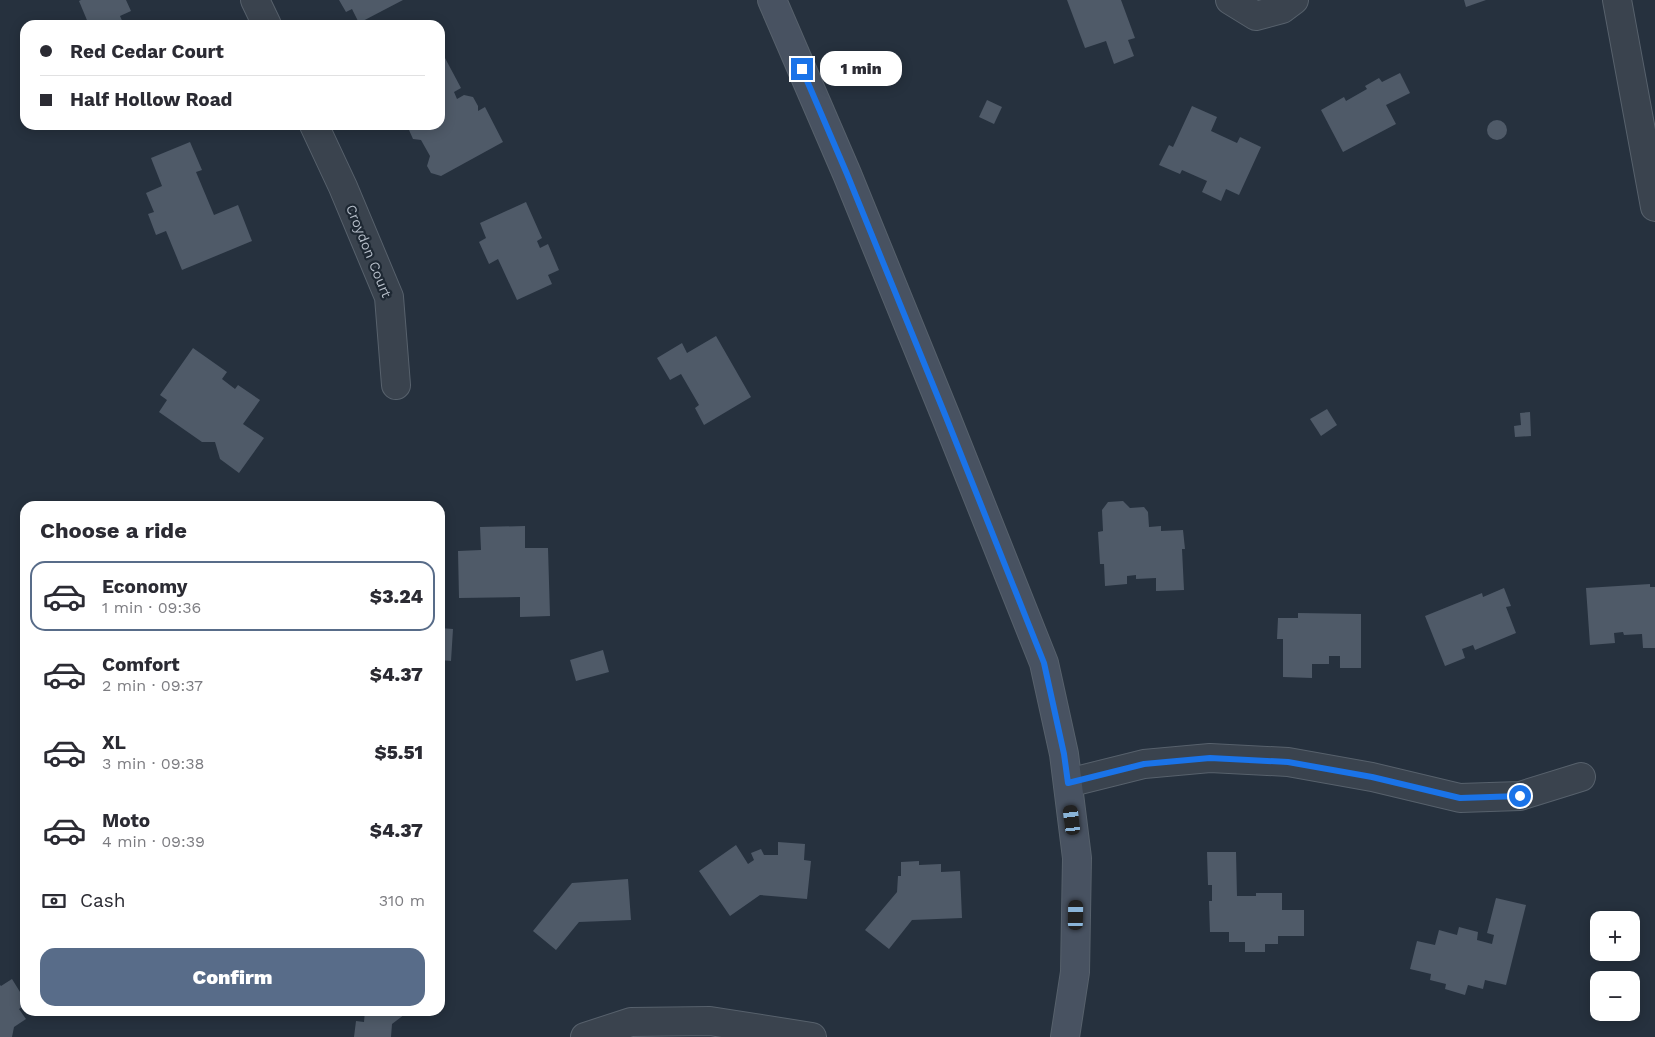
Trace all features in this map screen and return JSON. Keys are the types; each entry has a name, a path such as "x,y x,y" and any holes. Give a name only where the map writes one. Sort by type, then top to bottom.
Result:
{"street":[{"path":"256,0 265,20"},
{"path":"772,0 847,174 1044,663 1064,754 1077,858 1075,972 1065,1037"},
{"path":"1230,0 1256,16 1282,9 1294,0"},
{"path":"1617,0 1655,207"},
{"name":"Croydon Court","path":"316,130 343,187 389,297 396,385"},
{"path":"1068,783 1144,764 1210,758 1288,762 1372,777 1460,798 1520,796 1581,777"},
{"path":"585,1037 631,1022 710,1021 812,1037"}],"building":[{"path":"126,0 131,11 120,16 122,20 87,20 79,1"},
{"path":"339,0 403,0 365,20 358,20 352,9 346,12"},
{"path":"1067,0 1121,0 1135,38 1128,40 1134,56 1114,64 1106,41 1085,48"},
{"path":"1464,0 1486,0 1466,7"},
{"path":"445,58 461,88 454,92 457,99 464,95 473,97 478,106 478,111 485,107 503,142 441,176 431,173 427,166 430,156 421,140 413,139 409,130 445,130"},
{"path":"1400,73 1410,93 1386,105 1396,124 1343,152 1321,110 1344,97 1346,101 1367,89 1365,86 1379,78 1382,82"},
{"path":"987,100 1002,107 994,124 979,117"},
{"path":"1192,106 1217,117 1211,131 1237,143 1240,137 1261,147 1239,195 1226,189 1221,201 1202,192 1207,181 1182,170 1180,174 1159,165 1169,145 1173,147"},
{"path":"1497,120 1504,123 1507,130 1504,137 1497,140 1490,137 1487,130 1490,123"},
{"path":"190,142 202,170 196,172 214,215 238,205 252,241 182,270 166,231 156,235 148,214 154,212 146,193 162,186 151,158"},
{"path":"526,202 542,238 537,241 540,248 548,244 559,270 548,275 552,284 517,300 498,259 489,264 479,242 486,238 480,223"},
{"path":"716,336 751,397 704,425 695,408 699,405 681,374 670,380 657,358 682,343 687,353"},
{"path":"193,348 227,372 222,379 235,389 238,385 260,400 243,424 264,438 239,473 220,459 215,442 202,442 159,412 167,400 160,395"},
{"path":"1327,409 1337,425 1321,436 1310,419"},
{"path":"1530,412 1531,436 1515,437 1514,426 1521,425 1520,413"},
{"path":"1123,501 1130,508 1144,507 1148,512 1149,527 1161,526 1161,531 1183,530 1185,549 1182,549 1184,590 1156,591 1156,578 1136,579 1136,575 1127,576 1127,584 1105,586 1104,564 1100,564 1098,532 1103,531 1102,510 1108,502"},
{"path":"525,526 525,548 548,548 550,616 520,617 520,597 459,598 458,551 481,550 480,527"},
{"path":"1650,584 1650,587 1655,587 1655,648 1643,648 1642,634 1624,635 1623,632 1614,633 1615,643 1590,645 1586,588"},
{"path":"1504,588 1511,606 1506,607 1516,633 1475,650 1473,645 1462,649 1465,658 1445,666 1425,616 1482,593 1483,597"},
{"path":"1298,613 1361,614 1361,668 1340,668 1340,656 1329,656 1329,664 1312,664 1312,678 1283,677 1283,639 1277,639 1278,618 1298,618"},
{"path":"445,628 453,629 451,661 445,660"},
{"path":"603,650 609,672 576,681 570,660"},
{"path":"778,842 805,844 804,860 811,861 807,899 760,895 730,916 699,871 736,845 748,864 754,860 751,853 761,849 764,855 778,855"},
{"path":"1207,852 1236,852 1237,896 1256,896 1256,893 1282,893 1282,910 1304,910 1304,936 1278,936 1278,944 1265,944 1265,952 1245,952 1245,942 1229,942 1229,932 1210,932 1209,901 1212,901 1212,885 1208,885"},
{"path":"919,861 919,865 941,864 941,872 960,871 962,918 912,920 889,949 865,930 897,892 898,876 901,876 901,862"},
{"path":"628,879 631,920 579,922 556,950 533,931 572,883"},
{"path":"1496,898 1526,905 1506,985 1485,980 1483,989 1468,985 1465,995 1445,989 1446,984 1430,980 1431,974 1410,969 1417,941 1435,945 1439,930 1457,935 1459,927 1478,932 1477,940 1492,944 1494,935 1487,933"},
{"path":"12,979 20,992 20,1016 24,1016 26,1019 14,1027 12,1037 0,1037 1,986"},
{"path":"365,1016 402,1016 392,1024 391,1037 354,1037 356,1021 364,1022"}],"route":[{"path":"802,69 946,417 1044,663 1064,754 1068,783 1144,764 1210,758 1288,762 1372,777 1460,798 1520,796"}]}
